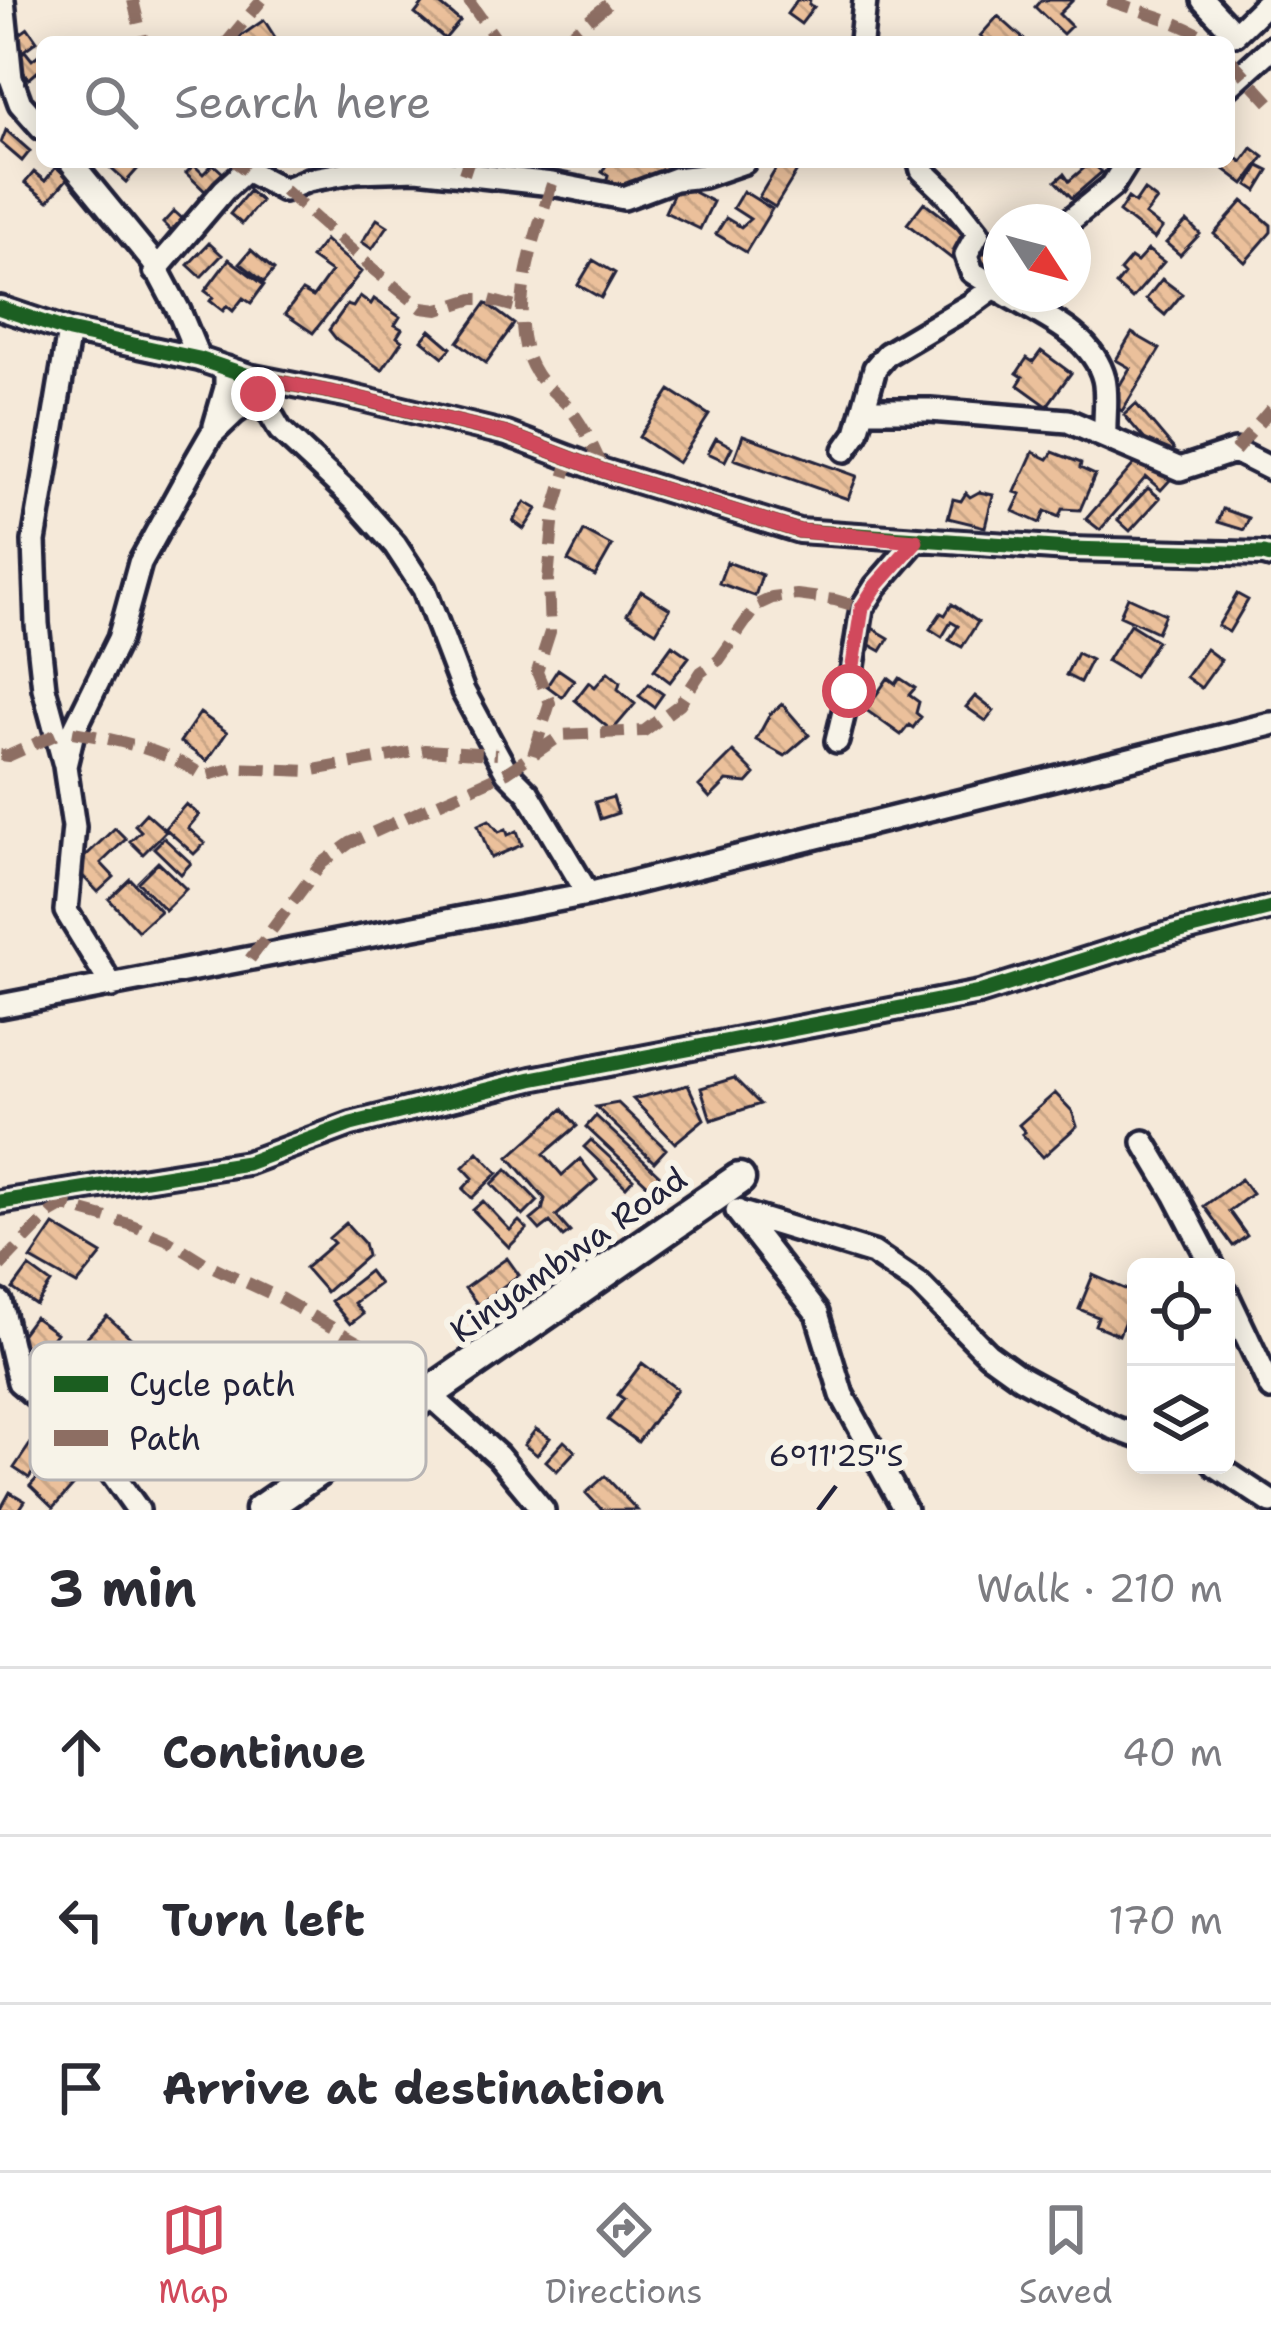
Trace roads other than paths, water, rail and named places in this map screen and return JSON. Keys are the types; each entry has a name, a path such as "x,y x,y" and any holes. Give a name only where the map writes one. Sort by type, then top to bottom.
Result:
{"street":[{"path":"3,0 10,96 36,122"},
{"path":"863,36 865,0"},
{"path":"1203,0 1235,34 1270,0"},
{"path":"1235,81 1271,48"},
{"path":"75,168 153,262 199,359"},
{"path":"155,271 246,170 284,190 308,180 357,171 417,169 552,184 624,198 675,178 726,168"},
{"path":"922,168 978,233 966,255 972,272 983,278"},
{"path":"1090,204 1112,186 1123,168"},
{"path":"845,450 857,433 875,368 886,354 983,298"},
{"path":"0,308 69,331 199,359 254,385 280,430 355,500 395,545 424,589 463,691 496,754 528,793 588,894"},
{"path":"1038,312 1088,348 1104,378 1105,436"},
{"path":"69,331 34,541 37,624 44,688 74,827 66,911 112,986"},
{"path":"64,766 73,732 119,639 140,563 223,406 226,368"},
{"path":"211,435 254,385 279,382 507,434 604,471 799,531 916,541 1271,556"},
{"path":"864,410 1068,421 1180,470 1235,451 1271,470"},
{"path":"837,741 862,608 916,541"},
{"path":"0,1006 588,894 1271,724"},
{"path":"0,1202 247,1163 351,1124 531,1079 979,993 1157,937 1271,908"},
{"path":"1144,1142 1208,1258"},
{"path":"733,1194 873,1253 920,1284 988,1354 1127,1432"},
{"path":"733,1194 817,1313 842,1395 905,1510"},
{"name":"Kinyambwa Road","path":"426,1396 733,1194"},
{"path":"0,1302 19,1382 30,1391"},
{"path":"1235,1312 1271,1388"},
{"path":"429,1394 498,1456 543,1510"},
{"path":"1229,1474 1271,1502"},
{"path":"116,1480 137,1510"},
{"name":"Kinyambwa Road","path":"261,1510 304,1480"}]}
